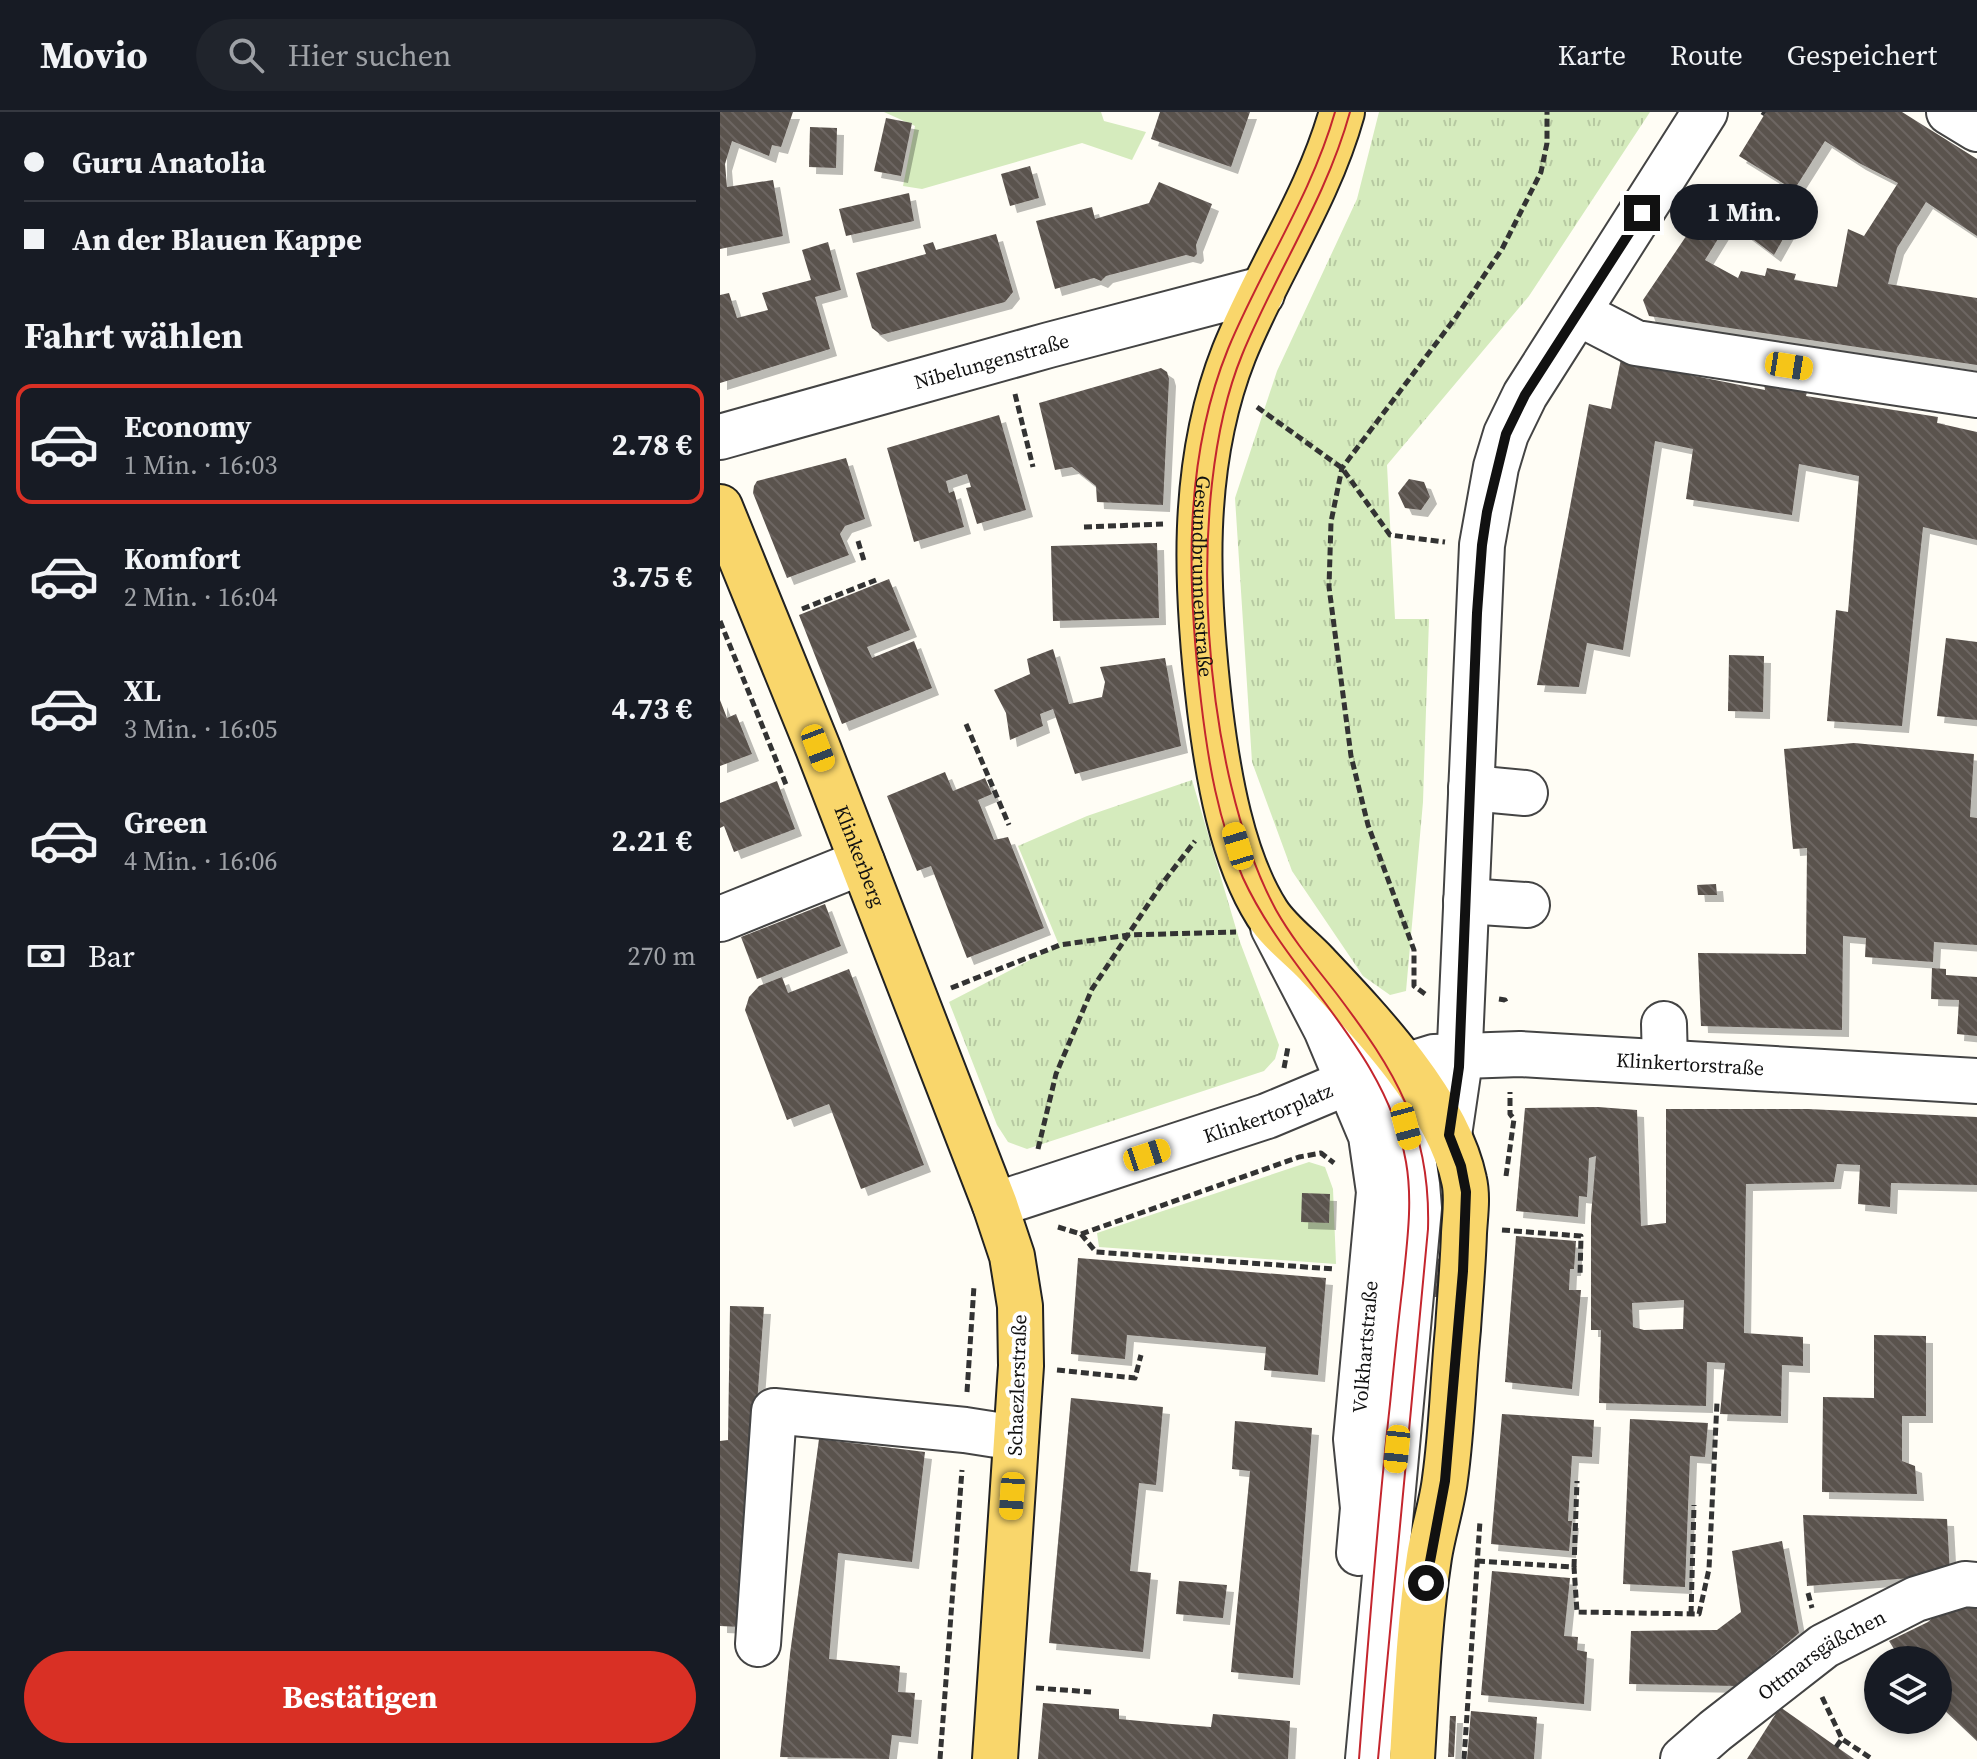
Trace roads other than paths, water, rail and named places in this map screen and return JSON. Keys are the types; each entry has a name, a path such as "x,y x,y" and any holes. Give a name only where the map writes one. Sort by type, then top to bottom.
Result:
{"main road":[{"name":"Gesundbrunnenstraße","path":"1342,112 1319,179 1262,294 1223,384 1205,469 1198,556 1203,642 1213,728 1225,803 1246,868 1272,923 1365,1016 1379,1075"},
{"name":"Klinkerberg","path":"722,517 768,622 917,1002 1025,1208"},
{"path":"1379,1075 1449,1135 1461,1166 1466,1192 1463,1271 1445,1481 1429,1557 1412,1759"},
{"name":"Schaezlerstraße","path":"995,1759 1021,1366 1020,1306 1012,1256 1025,1208"}],"street":[{"path":"1449,1135 1460,1056 1482,545 1496,467 1506,434 1525,395 1705,112"},
{"path":"1949,112 1977,129"},
{"name":"Nibelungenstraße","path":"720,437 1255,291 1262,294"},
{"path":"1578,313 1636,343 1977,395"},
{"path":"1471,788 1525,793"},
{"path":"720,919 862,862"},
{"path":"1466,901 1527,905"},
{"name":"Gesundbrunnenstraße","path":"1272,923 1326,1029 1379,1075"},
{"name":"Klinkertorstraße","path":"1379,1075 1434,1057 1664,1043 1977,1081"},
{"path":"1368,1759 1419,1230 1412,1146 1400,1108 1379,1075"},
{"name":"Klinkertorplatz","path":"1025,1208 1379,1075"},
{"name":"Volkhartstraße","path":"1341,1759 1363,1508 1356,1439 1379,1192 1371,1136 1379,1075"},
{"path":"758,1644 774,1411 1016,1438"},
{"name":"Ottmarsgäßchen","path":"1683,1759 1824,1646 1916,1599 1965,1584 1977,1585"}],"tram line":[{"path":"1335,112 1313,173 1241,319 1213,391 1196,478 1192,567 1196,657 1207,746 1215,791 1234,856 1262,914 1358,1049 1379,1084 1395,1121 1406,1162 1408,1237 1381,1493 1359,1759"},
{"path":"1350,112 1328,175 1242,355 1223,415 1212,483 1207,558 1209,635 1217,712 1231,786 1251,853 1276,910 1304,953 1357,1021 1392,1075 1416,1131 1423,1160 1428,1229 1378,1759"}]}
